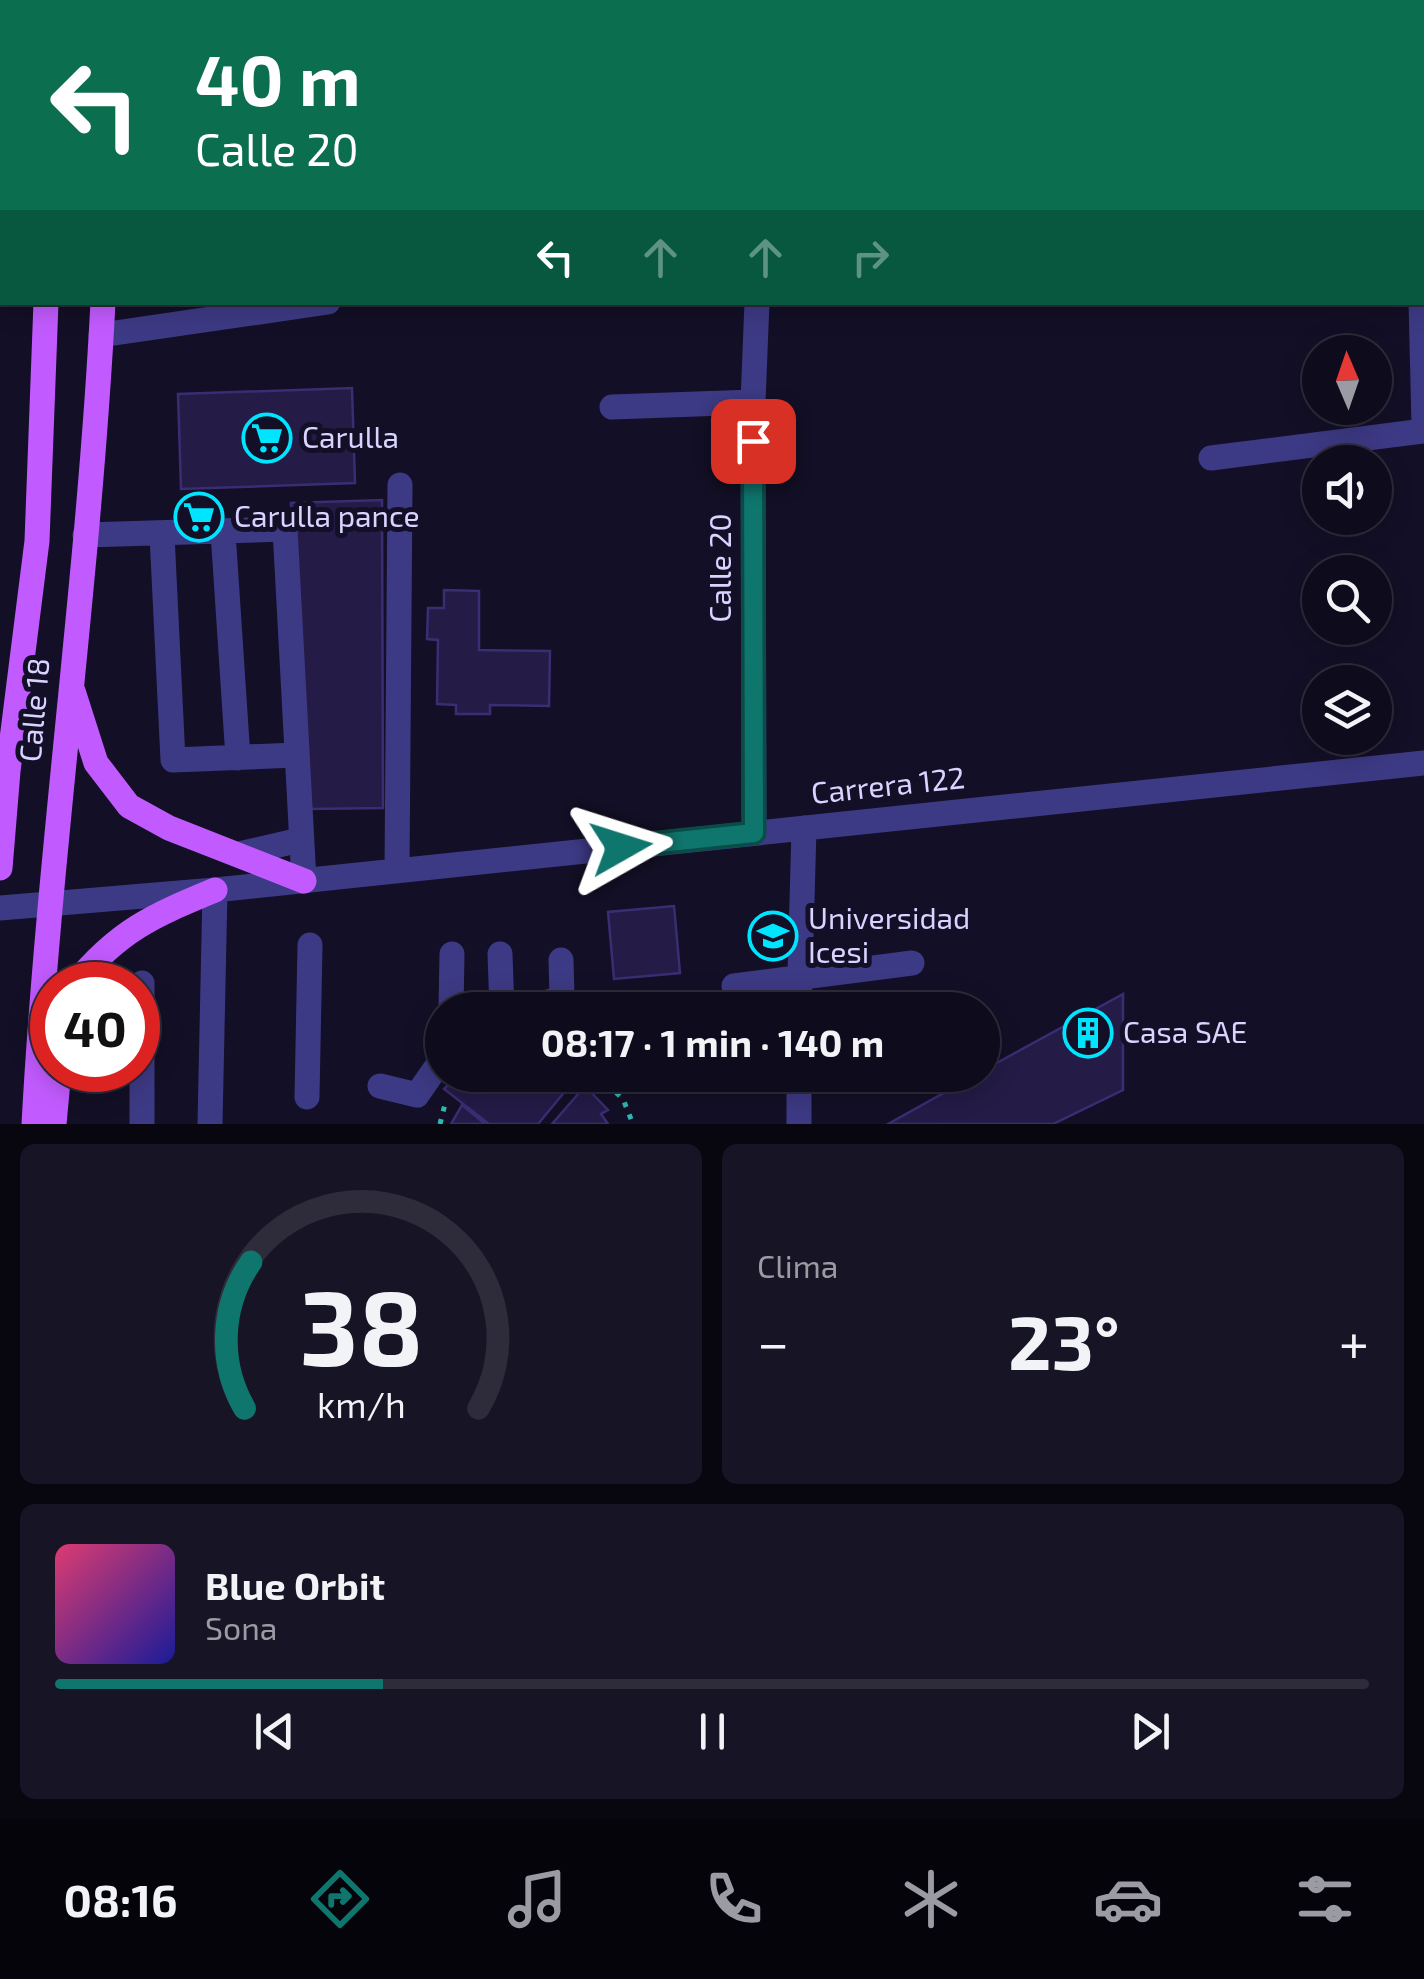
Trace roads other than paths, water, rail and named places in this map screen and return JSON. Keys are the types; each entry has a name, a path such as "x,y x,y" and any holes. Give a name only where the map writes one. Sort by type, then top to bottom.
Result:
{"main road":[{"name":"Calle 18","path":"0,868 36,542 46,305"},
{"name":"Calle 18","path":"34,1124 42,980 103,305"},
{"path":"70,681 96,763 129,806 169,828 304,881"},
{"path":"93,962 146,919 215,890"},
{"path":"54,1124 57,1092"}],"street":[{"path":"101,335 307,305"},
{"name":"Calle 20","path":"754,833 753,402 758,305"},
{"path":"1211,458 1424,428 1421,305"},
{"path":"612,407 753,402"},
{"path":"397,871 400,486"},
{"path":"84,535 285,529 304,881"},
{"path":"223,532 238,758"},
{"path":"162,534 173,760 296,755"},
{"name":"Carrera 122","path":"0,908 304,881 1424,762"},
{"path":"799,992 804,828"},
{"path":"239,854 300,840"},
{"path":"210,1124 215,890"},
{"path":"308,1097 310,945"},
{"path":"451,992 452,954"},
{"path":"500,954 501,992"},
{"path":"561,960 562,992"},
{"path":"734,986 912,963"},
{"path":"380,1086 417,1095 425,1084"},
{"path":"142,1092 142,1124"},
{"path":"798,1124 799,1092"}],"place":[{"name":"Carulla","path":"267,438"},
{"name":"Carulla pance","path":"199,517"},
{"name":"Universidad Icesi","path":"773,936"},
{"name":"Casa SAE","path":"1088,1033"}]}
